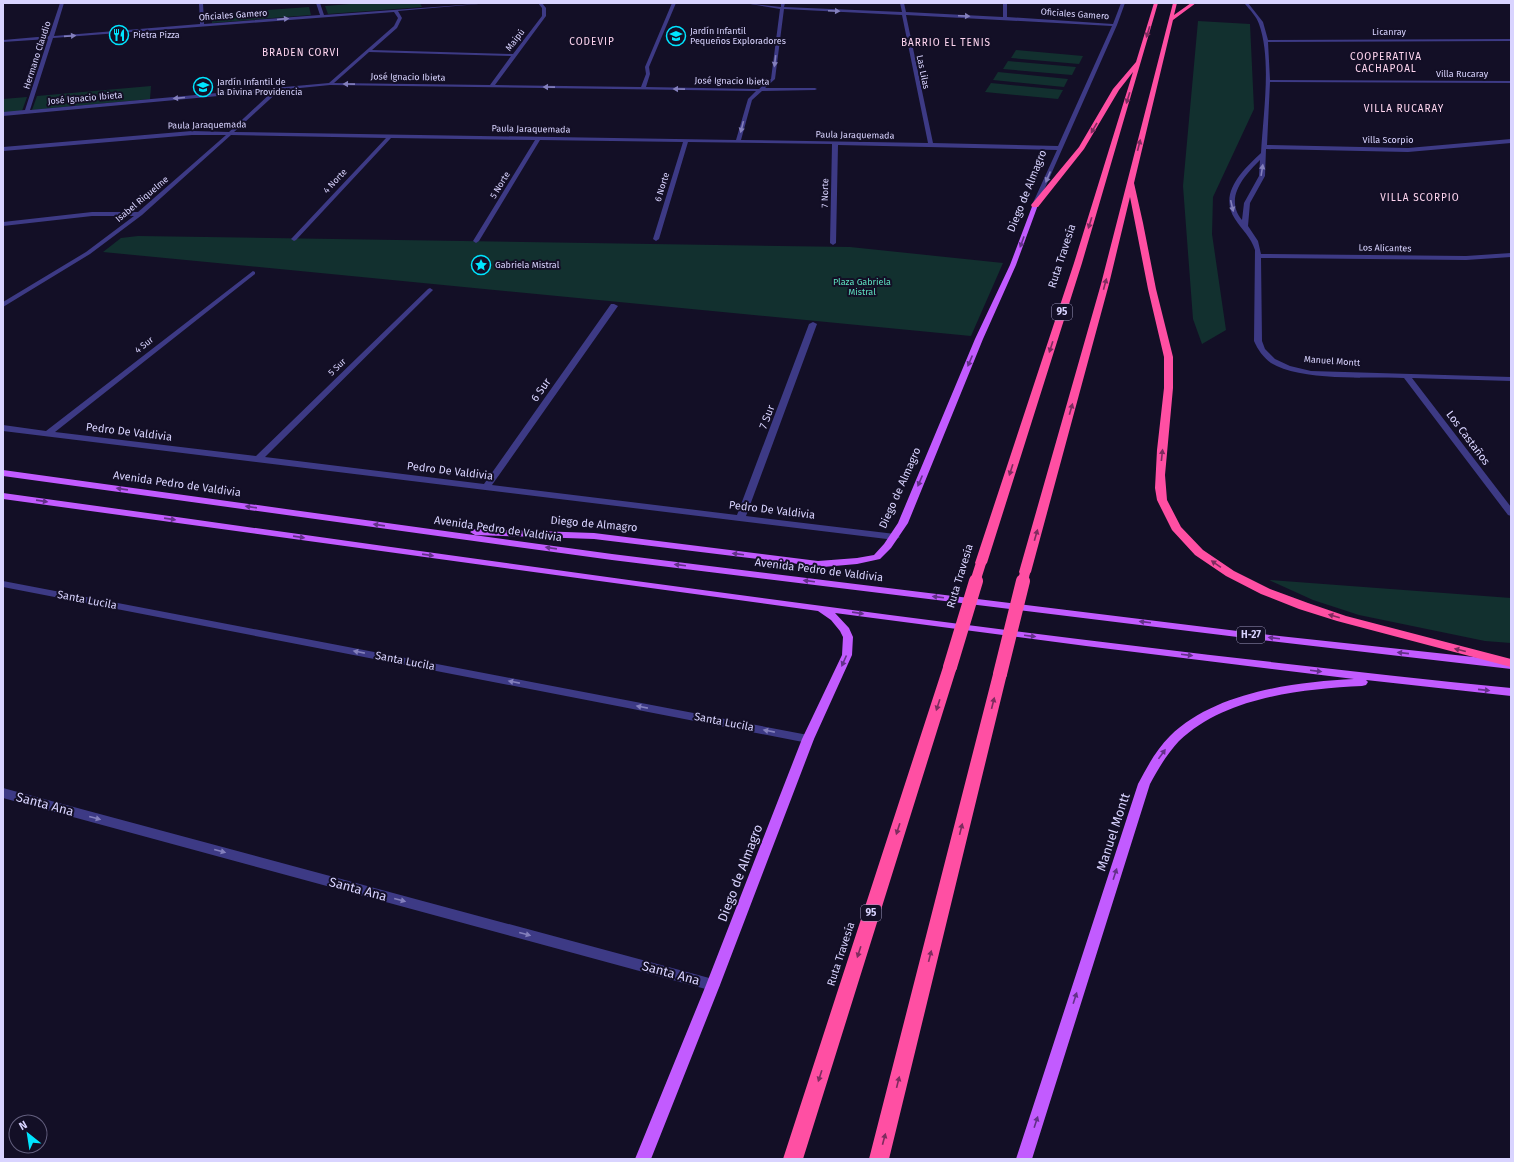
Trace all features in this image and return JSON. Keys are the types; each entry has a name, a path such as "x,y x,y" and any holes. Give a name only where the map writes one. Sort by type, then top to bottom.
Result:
{"highway":[{"name":"Ruta Travesía","path":"793,1159 950,668 981,563 1078,263 1156,3"},
{"path":"878,1159 1026,572 1105,284 1175,3"},
{"path":"1172,18 1194,3"},
{"path":"1035,205 1082,148 1116,89 1139,61"},
{"path":"1130,183 1139,213 1148,267 1166,344 1169,365 1160,486 1162,500 1168,515 1178,530 1202,554 1221,568 1244,581 1289,601 1383,630 1511,664"}],"main road":[{"name":"Diego de Almagro","path":"418,530 594,536 825,564 838,564 876,557 895,537 903,522 979,339 1013,265 1035,205"},
{"name":"Avenida Pedro de Valdivia","path":"3,473 612,557 1262,637 1511,664"},
{"path":"3,496 605,580 977,629 1390,680 1511,692"},
{"name":"Diego de Almagro","path":"643,1159 713,985 808,739 847,655 848,646 845,630 835,618 819,608"},
{"name":"Manuel Montt","path":"1024,1159 1144,784 1153,766 1166,748 1180,734 1203,718 1228,706 1257,696 1322,685 1390,680"}],"street":[{"name":"Hermano Claudio","path":"27,112 62,3"},
{"path":"201,3 202,26"},
{"path":"318,3 322,16"},
{"path":"425,3 428,8"},
{"name":"Oficiales Gamero","path":"3,41 488,3"},
{"name":"Maipú","path":"492,86 544,16 544,8 540,3"},
{"path":"643,88 648,74 647,67 674,3"},
{"name":"Oficiales Gamero","path":"746,3 781,8 1004,18 1115,25"},
{"path":"738,142 749,101 773,78 781,8 783,3"},
{"name":"Las Lilas","path":"902,3 912,58 931,144"},
{"path":"1004,18 1005,3"},
{"name":"Diego de Almagro","path":"1035,205 1115,25 1123,3"},
{"name":"Manuel Montt","path":"1245,226 1247,204 1262,176 1268,81 1266,41 1261,22 1247,4"},
{"path":"330,84 398,24 400,18 396,10"},
{"name":"Licanray","path":"1266,41 1511,40"},
{"path":"368,51 514,55"},
{"name":"Villa Rucaray","path":"1268,81 1511,82"},
{"name":"José Ignacio Ibieta","path":"3,114 330,84 760,90 815,89"},
{"name":"Isabel Riquelme","path":"3,305 88,253 140,214 223,141 238,124 279,88"},
{"name":"Paula Jaraquemada","path":"3,150 167,134 230,133 686,140 835,144 931,144 1060,148"},
{"name":"4 Norte","path":"294,239 390,136"},
{"name":"5 Norte","path":"476,241 539,138"},
{"name":"6 Norte","path":"656,239 686,140"},
{"name":"Villa Scorpio","path":"1265,147 1408,150 1511,141"},
{"name":"7 Norte","path":"833,242 835,144"},
{"name":"Manuel Montt","path":"1263,154 1243,175 1231,198 1233,211 1257,245 1258,341 1260,348 1271,360 1288,368 1311,373 1511,379"},
{"path":"3,224 92,214 140,214"},
{"name":"Los Alicantes","path":"1258,256 1466,258 1511,255"},
{"name":"4 Sur","path":"47,434 253,273"},
{"name":"5 Sur","path":"258,459 430,290"},
{"name":"6 Sur","path":"486,487 614,306"},
{"name":"7 Sur","path":"741,518 813,324"},
{"name":"Los Castaños","path":"1407,377 1511,514"},
{"name":"Pedro De Valdivia","path":"3,428 895,537"},
{"name":"Santa Lucila","path":"3,584 808,739"},
{"name":"Santa Ana","path":"3,793 713,985"}],"green space":[{"path":"363,3 420,3 422,7 328,14 325,6"},
{"path":"309,7 311,15 212,23 212,14"},
{"path":"1198,21 1250,24 1254,109 1213,197 1212,234 1226,330 1202,344 1193,319 1183,186"},
{"path":"1016,50 1083,56 1079,64 1011,58"},
{"path":"1008,61 1076,67 1072,75 1003,69"},
{"path":"998,72 1068,79 1064,87 993,80"},
{"path":"991,83 1063,90 1058,99 985,92"},
{"path":"151,86 150,99 32,110 37,96"},
{"path":"27,97 22,111 3,113 3,99"},
{"name":"Plaza Gabriela Mistral","path":"138,236 850,247 1003,263 971,336 103,252 121,238"},
{"path":"1269,580 1511,598 1511,643 1485,641 1359,615 1313,600"}],"place":[{"name":"Pietra Pizza","path":"119,35"},
{"name":"Jardín Infantil Pequeños Exploradores","path":"676,36"},
{"name":"Jardín Infantil de la Divina Providencia","path":"203,87"},
{"name":"Gabriela Mistral","path":"481,265"}],"district":[{"name":"CODEVIP","path":"592,42"},
{"name":"BARRIO EL TENIS","path":"946,43"},
{"name":"BRADEN CORVI","path":"301,53"},
{"name":"COOPERATIVA CACHAPOAL","path":"1386,62"},
{"name":"VILLA RUCARAY","path":"1404,109"},
{"name":"VILLA SCORPIO","path":"1420,198"}]}
